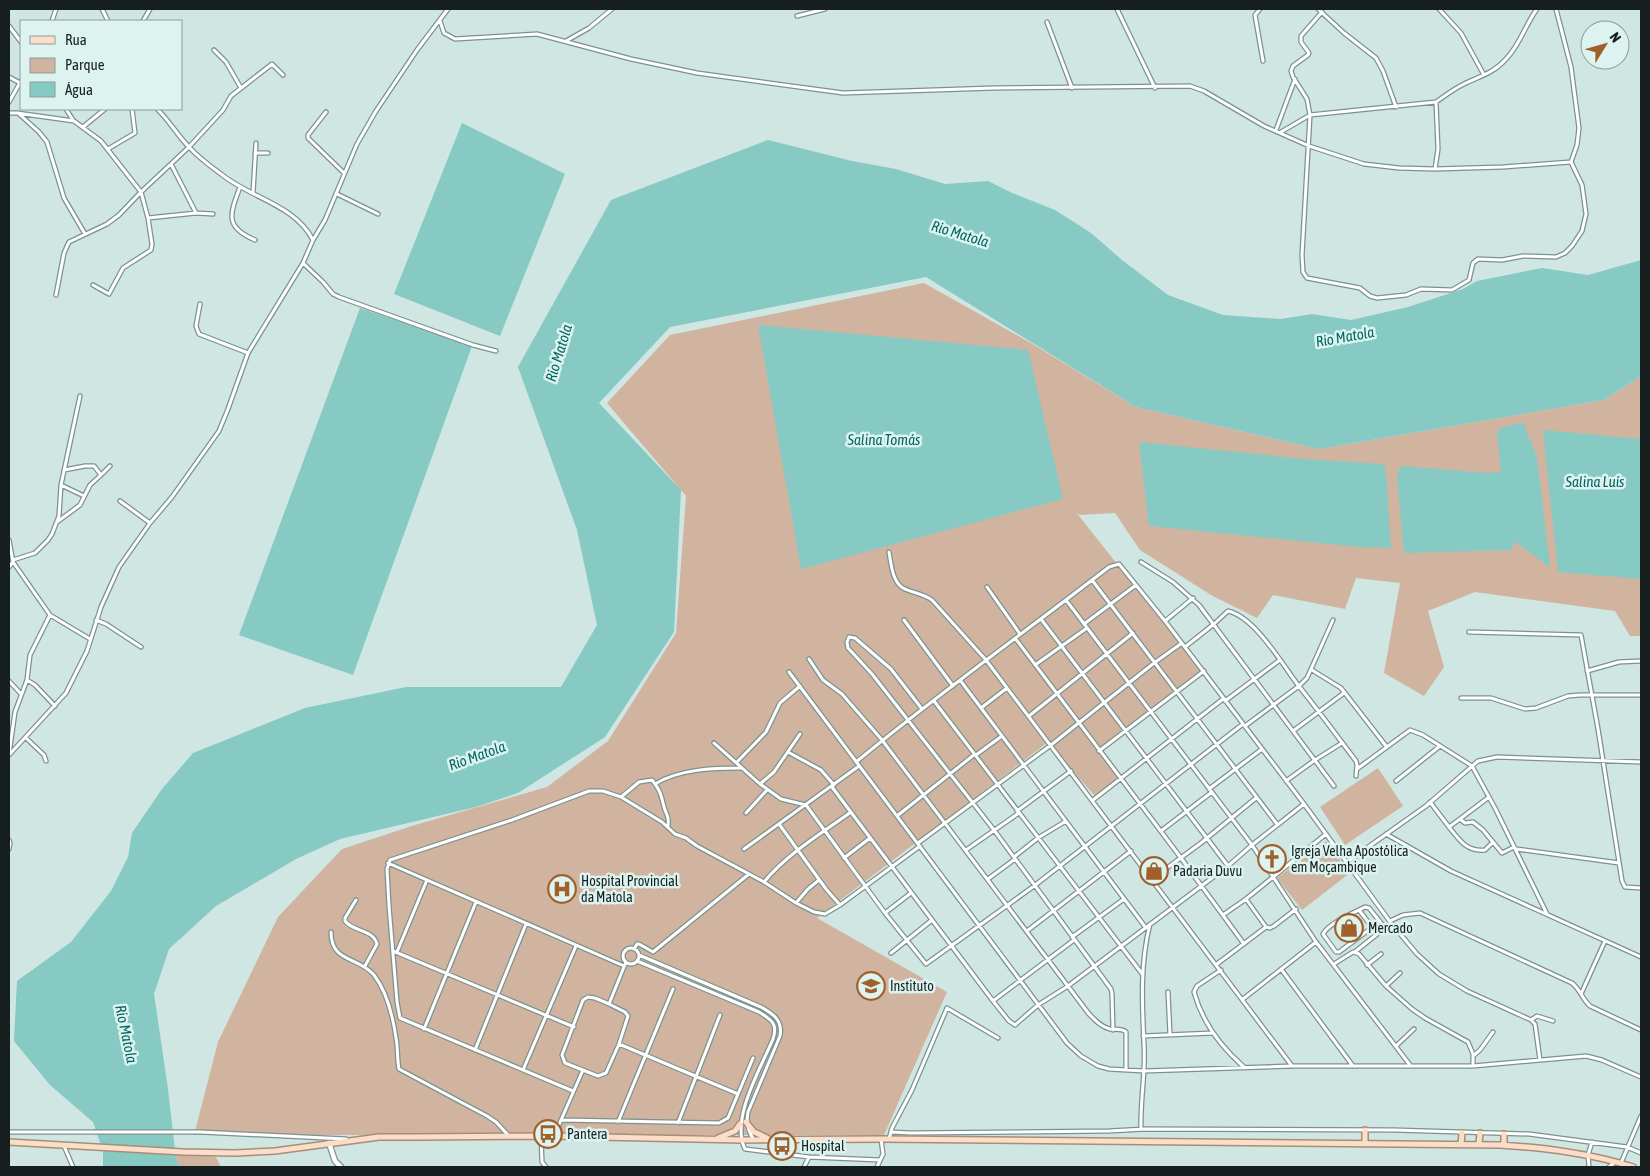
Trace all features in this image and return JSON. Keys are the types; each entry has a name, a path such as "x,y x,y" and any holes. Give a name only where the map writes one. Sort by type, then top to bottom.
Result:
{"main road":[{"path":"746,1122 754,1132 772,1140"},
{"path":"713,1139 735,1132 740,1124"},
{"path":"1365,1130 1365,1144"},
{"path":"1461,1144 1462,1133"},
{"path":"1479,1144 1480,1133"},
{"path":"1504,1134 1504,1145"},
{"path":"9,1142 183,1152 235,1153 270,1151 379,1137 509,1136 742,1140 889,1139 1479,1144 1555,1149 1588,1155 1633,1167"},
{"path":"329,1143 335,1161 341,1167"}],"street":[{"path":"144,20 150,9"},
{"path":"9,755 63,698 87,651 96,620 119,568 219,431 248,353 303,263 337,194 357,144 376,110 448,9"},
{"path":"565,41 588,28 612,9"},
{"path":"798,16 825,9"},
{"path":"1117,9 1155,88"},
{"path":"1254,9 1263,61"},
{"path":"1255,14 1260,9"},
{"path":"1318,9 1344,33 1376,58 1384,71 1396,107"},
{"path":"1439,9 1461,33 1484,75"},
{"path":"1278,131 1310,115 1436,102 1452,90 1484,75 1506,60 1537,9"},
{"path":"1322,12 1301,36 1301,42 1309,54 1292,68 1292,73 1307,99 1310,115 1302,255 1304,276 1310,279 1360,288 1376,298 1406,295 1421,289 1447,290 1458,288 1469,280 1473,263 1478,259 1502,260 1523,256 1550,258 1565,253 1582,231 1586,214 1582,186 1571,162 1577,144 1579,128 1571,67 1556,9"},
{"path":"440,20 444,33 455,39 529,34 697,73 837,93 994,88 1155,88 1190,86 1254,121 1309,146 1364,164 1399,168 1435,169 1571,162"},
{"path":"1047,22 1072,88"},
{"path":"9,26 20,41"},
{"path":"214,50 226,62 242,88"},
{"path":"56,295 66,246 74,239 114,220 140,192 189,147 223,110 231,96 270,64 273,64 283,75"},
{"path":"1278,131 1295,79"},
{"path":"9,102 20,84"},
{"path":"1435,169 1438,149 1436,102"},
{"path":"67,110 74,121 96,137 140,192 148,218 152,244 151,250 123,268 109,294 93,285"},
{"path":"83,127 101,110"},
{"path":"107,150 135,133 132,110"},
{"path":"158,110 189,147 232,183 282,208 309,232 313,240"},
{"path":"326,112 308,135 308,138 344,173"},
{"path":"9,113 74,121"},
{"path":"18,113 47,142 64,198 85,234"},
{"path":"253,193 256,143"},
{"path":"255,153 268,152"},
{"path":"171,164 196,212"},
{"path":"240,187 233,210 232,222 238,232 255,240"},
{"path":"337,194 378,214"},
{"path":"148,218 196,212 213,214"},
{"path":"309,232 319,231"},
{"path":"303,263 339,297 496,351"},
{"path":"200,304 196,326 199,334 248,353"},
{"path":"9,567 13,561 25,557 42,547 48,540 56,522 60,511 59,496 61,485 80,396"},
{"path":"64,470 94,466 101,476"},
{"path":"56,522 80,505 90,484 110,466"},
{"path":"61,485 84,496"},
{"path":"120,501 150,523"},
{"path":"9,540 13,561 50,615 90,639"},
{"path":"889,552 891,565 899,585 904,589 925,595 932,600 986,660 1243,998 1292,1066"},
{"path":"1141,562 1173,582 1193,598 1334,786"},
{"path":"856,762 1020,634 1109,567 1119,564 1184,645 1390,922 1417,954 1439,974 1467,991 1531,1020 1535,1024 1540,1060"},
{"path":"1092,580 1256,798 1278,824"},
{"path":"1084,624 1136,584"},
{"path":"987,587 1020,634"},
{"path":"1165,621 1193,598"},
{"path":"1066,600 1252,845 1316,942 1410,1065"},
{"path":"573,1091 404,1021 399,1015 395,951 388,897 387,869 390,860 512,820 589,791 603,790 621,797 662,822 675,834 686,838 696,846 764,882 796,903 822,914 827,913 892,866 945,822 1052,745 1154,663 1214,624 1226,612 1234,612 1258,632 1356,761 1356,776"},
{"path":"9,755 15,712 26,680 30,655 50,615"},
{"path":"96,620 106,624 141,647"},
{"path":"904,620 953,686"},
{"path":"1041,620 1228,866"},
{"path":"714,743 767,790 785,801 806,805 885,913 926,964 1060,867 1216,744 1299,686 1312,670 1333,620"},
{"path":"1035,665 1087,628"},
{"path":"1469,632 1581,636 1623,885 1625,887 1641,888"},
{"path":"1029,716 1133,634"},
{"path":"923,710 890,669 852,636 849,637 847,642 848,648 872,674 994,830 1112,992 1113,1030"},
{"path":"1015,638 1244,944"},
{"path":"808,659 823,680 842,694 882,740 1068,986 1099,1024 1113,1030 1122,1029 1126,1032 1126,1070"},
{"path":"1093,800 1171,738 1280,660"},
{"path":"1587,671 1620,662 1641,661"},
{"path":"1312,670 1338,685 1348,695 1386,746"},
{"path":"790,672 1067,1043 1081,1056 1098,1066 1108,1069 1144,1071 1292,1066 1473,1066 1575,1056 1593,1057 1641,1077"},
{"path":"1099,751 1126,732 1176,691 1204,672"},
{"path":"26,680 35,685 55,706"},
{"path":"960,680 1146,928"},
{"path":"9,681 21,694"},
{"path":"737,762 766,732 780,703 800,686"},
{"path":"981,708 1008,688"},
{"path":"1293,731 1344,693"},
{"path":"1461,698 1491,698 1525,709 1544,706 1568,696 1641,695"},
{"path":"934,701 1143,975"},
{"path":"1357,768 1410,730 1414,730 1472,766 1490,797 1547,914"},
{"path":"760,784 768,778 800,734"},
{"path":"897,816 1002,736"},
{"path":"26,738 44,755 46,760"},
{"path":"1286,780 1342,743"},
{"path":"1396,782 1440,746"},
{"path":"1161,831 1262,749"},
{"path":"788,752 821,770 993,1001 1009,1021 1015,1025 1038,1005 1094,967 1228,866 1304,804"},
{"path":"1347,862 1430,802 1472,766 1484,759 1497,757 1641,762"},
{"path":"744,849 859,766"},
{"path":"655,784 668,776 717,769 741,768"},
{"path":"966,850 1071,771"},
{"path":"621,797 642,780 650,779 661,792 669,817 668,828"},
{"path":"746,813 767,790"},
{"path":"1449,827 1490,797"},
{"path":"1152,879 1206,839 1256,798"},
{"path":"1430,802 1449,827 1472,850 1485,850 1493,842"},
{"path":"764,882 772,872 851,812"},
{"path":"1460,819 1465,823 1473,822 1483,830 1502,853 1515,848 1619,863"},
{"path":"988,879 1038,838 1066,821"},
{"path":"779,824 819,880 840,905"},
{"path":"1222,915 1246,899 1326,834"},
{"path":"1386,834 1451,871 1641,957"},
{"path":"844,858 870,838"},
{"path":"9,840 9,848"},
{"path":"1028,932 1131,851"},
{"path":"388,863 576,946 625,964 637,962 770,1018 776,1031 743,1110 740,1124 745,1149 809,1157 880,1160"},
{"path":"634,949 639,944 653,952 749,874"},
{"path":"395,951 427,880"},
{"path":"796,903 819,880"},
{"path":"885,913 911,893"},
{"path":"993,1001 1124,898"},
{"path":"1246,899 1266,927"},
{"path":"356,900 344,918 345,921 350,926 372,936 377,944 365,966"},
{"path":"424,1029 476,902"},
{"path":"1381,923 1372,927 1339,952 1336,952 1324,935 1324,931 1347,915 1365,907 1368,907 1381,923 1385,928"},
{"path":"1217,964 1266,927 1274,926 1296,909"},
{"path":"1359,910 1372,927"},
{"path":"1334,964 1356,951 1390,922 1403,915 1420,913 1572,983 1590,1006 1641,1030"},
{"path":"891,953 932,920"},
{"path":"474,1050 526,924"},
{"path":"1141,1129 1144,1071 1143,975 1145,946 1151,924"},
{"path":"331,932 331,941 335,951 341,956 365,966 378,981 386,997 396,1038 399,1069 487,1116 496,1122 509,1136"},
{"path":"1581,994 1604,941"},
{"path":"1243,998 1316,942"},
{"path":"523,1070 576,946"},
{"path":"609,1004 625,964 623,956 629,948 634,949 639,955 772,1013 781,1028 780,1036 748,1112 746,1122 753,1140"},
{"path":"395,951 574,1027"},
{"path":"1356,951 1400,1000 1425,1018 1468,1042 1473,1056 1473,1066"},
{"path":"1367,965 1381,954"},
{"path":"637,962 639,955"},
{"path":"1281,969 1353,1066"},
{"path":"1221,970 1197,986 1194,992 1200,1010 1213,1033 1223,1047 1244,1067"},
{"path":"1386,986 1400,973"},
{"path":"618,1122 674,989"},
{"path":"1168,992 1170,1035"},
{"path":"588,997 609,1004 625,1012 628,1016 619,1044 606,1073 598,1076 565,1063 562,1055 574,1027 583,1000 588,997"},
{"path":"889,1139 947,1008 998,1038"},
{"path":"678,1122 720,1015"},
{"path":"1531,1020 1537,1016 1553,1021"},
{"path":"1396,1046 1414,1029"},
{"path":"1473,1056 1480,1050 1492,1032"},
{"path":"1143,1036 1213,1033"},
{"path":"619,1044 738,1094"},
{"path":"561,1120 719,1123 728,1118 753,1058"},
{"path":"553,1136 582,1070"},
{"path":"1609,1167 1618,1163 1641,1116"},
{"path":"891,1132 911,1134 1141,1129 1365,1130 1529,1134 1627,1147 1641,1153"},
{"path":"9,1132 187,1132 351,1140"},
{"path":"540,1136 542,1162 546,1167"},
{"path":"876,1167 882,1154 881,1139"},
{"path":"1589,1167 1588,1155 1592,1142"},
{"path":"64,1145 73,1167"},
{"path":"804,1167 809,1157"}],"green space":[{"path":"924,283 1031,343 1136,407 1319,449 1604,400 1641,376 1641,636 1630,636 1615,611 1475,592 1428,611 1444,667 1424,696 1384,673 1400,583 1356,578 1345,609 1273,595 1257,618 1211,595 1140,550 1115,513 1079,515 1075,511 1202,671 1101,752 1119,778 1095,796 1047,743 817,918 947,992 884,1135 194,1135 218,1042 278,917 342,849 415,825 547,787 608,741 676,633 686,496 607,403 670,335"},
{"path":"1378,768 1403,806 1345,845 1320,807"},
{"path":"1326,841 1350,873 1302,910 1277,878"},
{"path":"176,1153 216,1157 221,1167 180,1167 176,1159"}],"water":[{"path":"462,123 565,174 500,336 394,294"},
{"name":"Rio Matola","path":"768,140 852,161 896,169 945,184 988,181 1055,210 1091,233 1122,260 1168,295 1223,315 1281,319 1312,314 1351,320 1408,307 1463,289 1477,281 1542,268 1588,275 1641,260 1641,376 1604,400 1319,449 1136,407 926,277 670,327 599,403 681,490 674,632 605,737 518,793 476,807 340,839 296,859 216,906 169,949 154,994 176,1159 180,1167 103,1167 103,1151 93,1122 50,1085 14,1041 17,981 71,942 111,891 128,857 132,833 162,789 193,753 305,708 406,687 561,687 597,625 577,530 518,367 611,200"},
{"path":"360,308 472,346 353,675 239,635"},
{"name":"Salina Tomás","path":"758,325 1028,350 1063,499 801,569"},
{"path":"1523,422 1537,458 1550,567 1514,541 1512,550 1404,553 1397,477 1398,471 1402,466 1486,473 1501,472 1497,432 1501,428"},
{"name":"Salina Luís","path":"1543,430 1641,439 1641,579 1558,572"},
{"path":"1139,442 1305,459 1383,464 1386,469 1391,548 1359,547 1149,526"}],"place":[{"name":"Igreja Velha Apostólica em Moçambique","path":"1272,859"},
{"name":"Padaria Duvu","path":"1154,871"},
{"name":"Hospital Provincial da Matola","path":"562,889"},
{"name":"Mercado","path":"1349,928"},
{"name":"Instituto","path":"871,986"},
{"name":"Pantera","path":"548,1134"},
{"name":"Hospital","path":"782,1146"}]}
